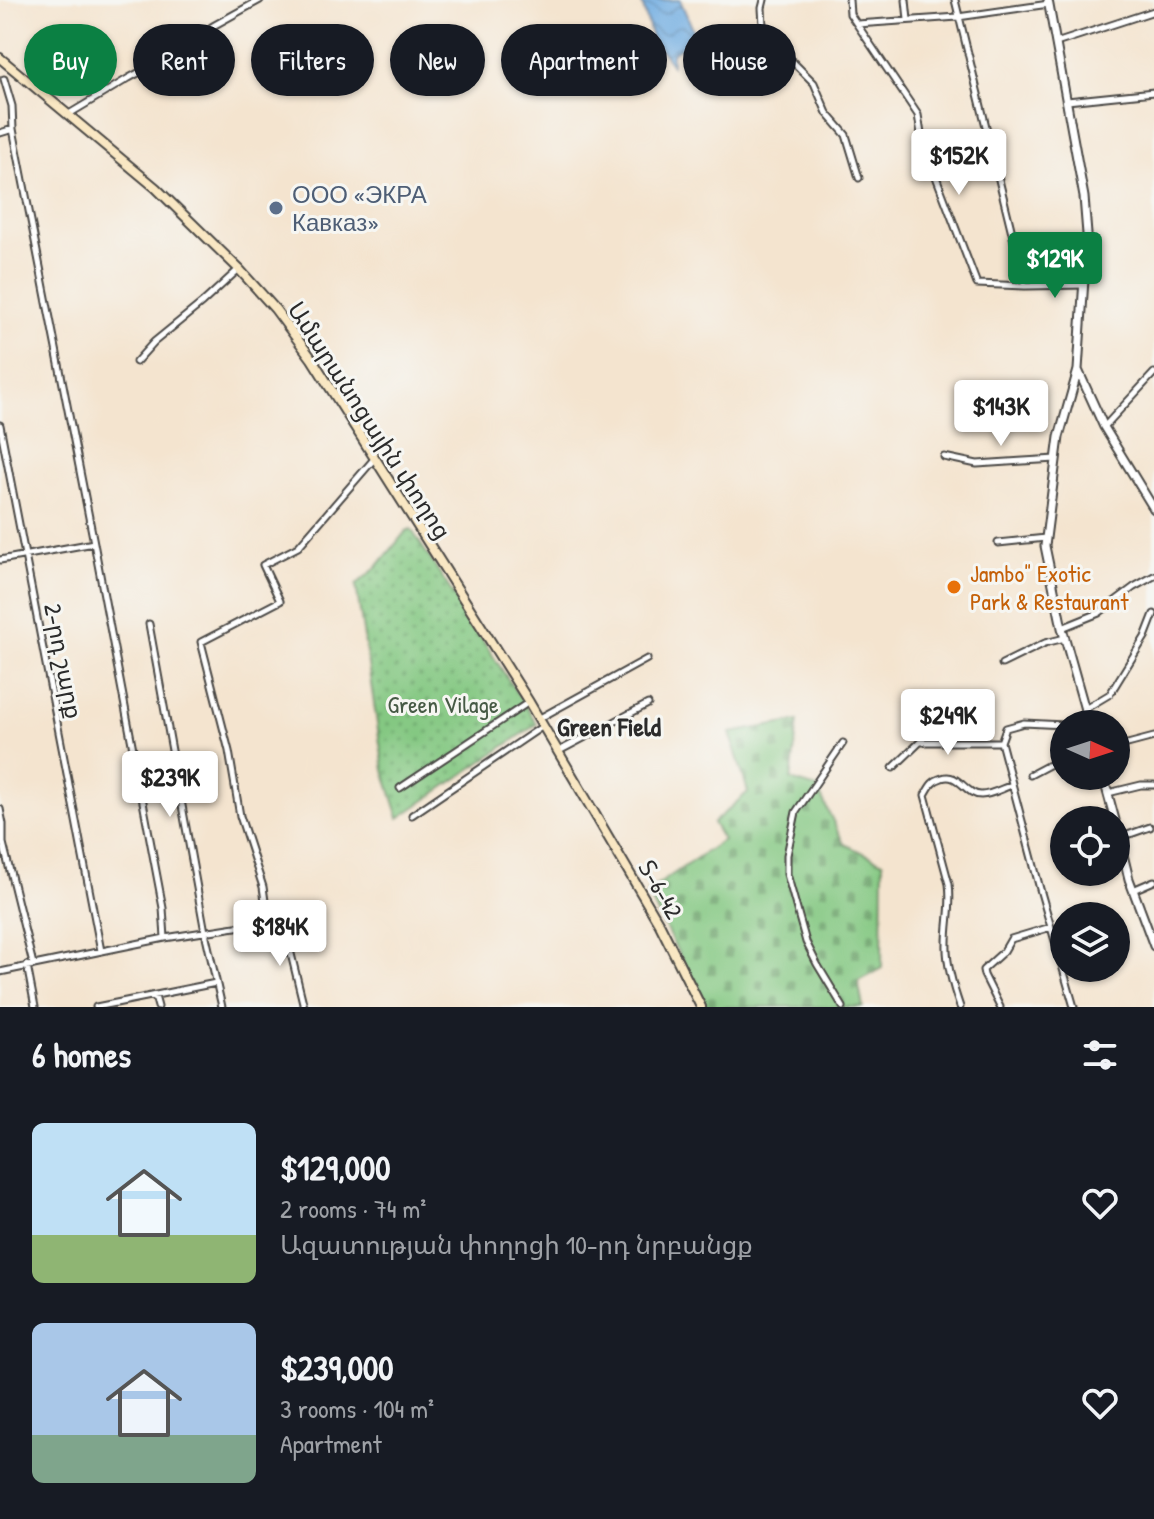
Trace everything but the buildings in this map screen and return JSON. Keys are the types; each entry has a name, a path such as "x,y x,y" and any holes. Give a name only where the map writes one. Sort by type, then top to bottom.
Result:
{"main road":[{"name":"Տ-6-42","path":"0,58 69,115"},
{"name":"Ամարանոցային փողոց","path":"69,115 156,188 275,309 312,359 583,793"},
{"name":"Տ-6-42","path":"583,793 660,925 701,1007"}],"street":[{"path":"69,115 260,0"},
{"path":"764,0 763,25 778,47 814,83 827,113 846,135 859,178"},
{"path":"849,0 850,14 918,115 922,140 977,284 1084,285"},
{"path":"906,0 908,20"},
{"path":"955,0 1025,286"},
{"path":"857,24 958,17 1048,2 1084,197 1087,234 1078,370 1059,437 1045,546 1062,628 1084,709 1110,694 1145,637 1154,614"},
{"path":"1056,43 1154,11"},
{"path":"12,68 2,80 12,106 13,129 163,908 165,938"},
{"path":"1067,101 1154,92"},
{"path":"0,133 13,129"},
{"path":"136,362 154,342 239,269"},
{"path":"1078,370 1104,427 1154,509"},
{"path":"1104,427 1154,373"},
{"name":"2-րդ շարք","path":"0,425 101,951"},
{"path":"944,457 977,464 1056,459"},
{"path":"267,915 263,887 240,816 229,751 201,642 280,601 263,565 298,547 374,459"},
{"path":"998,543 1046,538"},
{"path":"0,560 94,543"},
{"path":"1062,628 1099,613 1154,576"},
{"path":"149,624 205,932 222,1007"},
{"path":"1002,664 1045,643 1065,638"},
{"path":"412,815 541,722 647,659"},
{"path":"400,788 529,702"},
{"path":"558,752 648,704"},
{"path":"1050,724 1024,723 1006,728 1001,742 1050,923"},
{"path":"1130,743 1154,737"},
{"path":"893,768 920,742 1001,742"},
{"path":"843,743 796,812 787,855 787,874 806,942 843,1007"},
{"path":"1030,775 1050,764"},
{"path":"960,1007 946,941 949,884 925,795 933,781 948,775 977,796 1012,785"},
{"path":"1108,793 1154,785"},
{"path":"1107,790 1111,806"},
{"path":"0,809 3,843 30,964 35,1007"},
{"path":"1130,834 1150,827"},
{"path":"1130,879 1154,946"},
{"path":"1133,890 1154,881"},
{"path":"0,972 165,938 242,926 267,915 283,921 304,1007"},
{"path":"1000,1007 983,970 1004,951 1011,939 1050,927"},
{"path":"1067,982 1074,1007"},
{"path":"96,1007 216,983"},
{"path":"155,996 158,1007"}],"green space":[{"name":"Green Vilage","path":"411,529 537,724 399,818 384,770 356,585"},
{"path":"798,721 791,780 817,788 844,844 883,862 882,968 858,981 863,1007 706,1007 647,892 723,840 713,823 748,792 730,733"}],"water":[{"path":"641,0 680,0 691,24 683,24 683,48 672,53 672,65 667,58 667,24 648,24"}],"place":[{"name":"ООО «ЭКРА Кавказ»","path":"276,208"},
{"name":"Jambo\" Exotic Park & Restaurant","path":"954,587"}],"district":[{"name":"Green Field","path":"609,726"}]}
